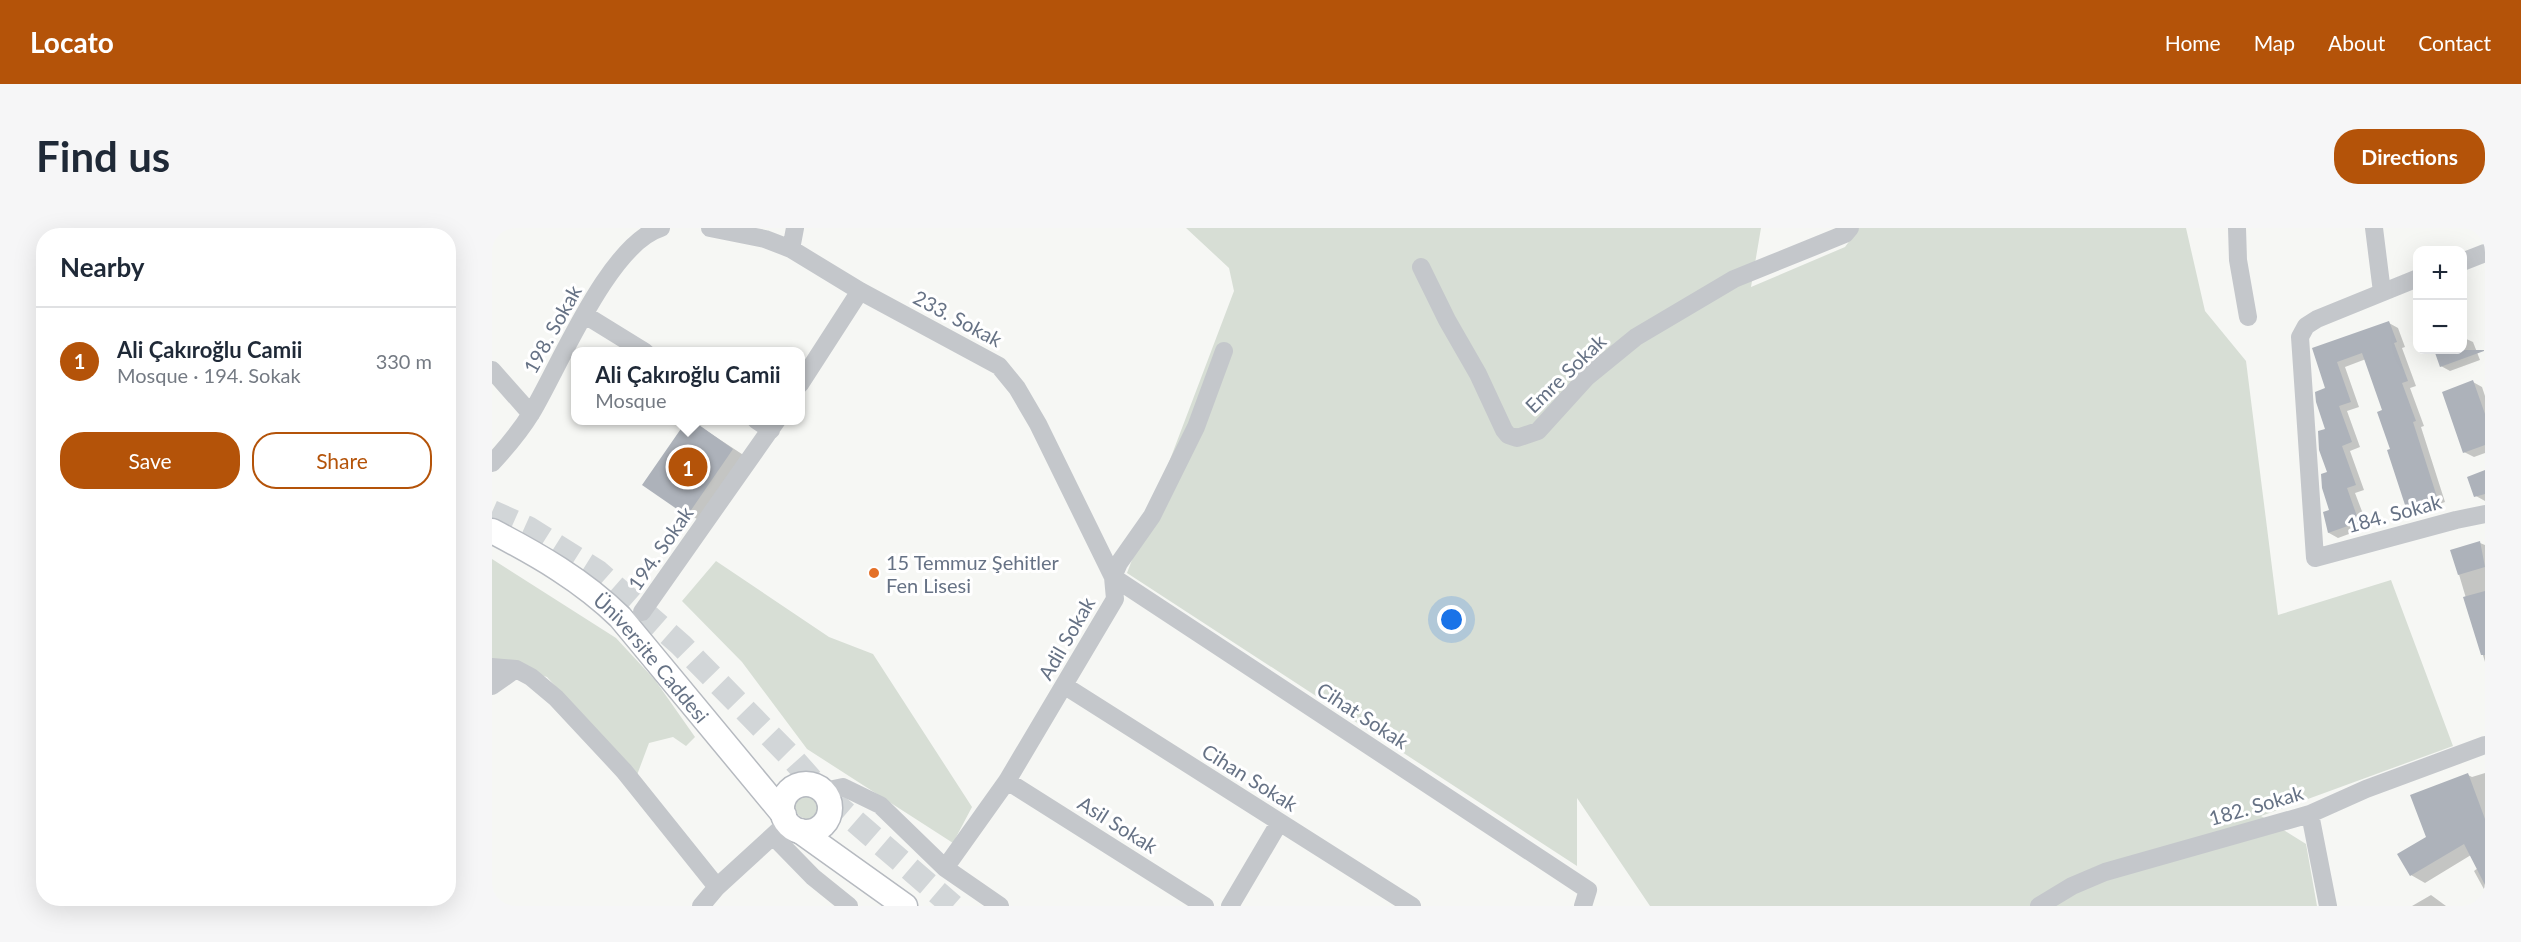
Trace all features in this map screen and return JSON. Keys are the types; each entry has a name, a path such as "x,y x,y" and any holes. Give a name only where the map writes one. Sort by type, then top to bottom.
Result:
{"street":[{"name":"198. Sokak","path":"492,463 531,414 618,260 645,235 661,228"},
{"name":"233. Sokak","path":"710,228 765,239 791,249 860,291 999,366 1017,388 1038,424 1113,577"},
{"path":"791,249 795,228"},
{"name":"Emre Sokak","path":"1421,267 1447,320 1478,374 1504,430 1508,435 1523,438 1538,431 1587,377 1636,337 1734,279 1845,234 1850,228"},
{"path":"2237,228 2238,260 2248,317"},
{"path":"2374,228 2382,292 2413,280"},
{"path":"2467,260 2485,253"},
{"path":"805,378 860,291"},
{"name":"184. Sokak","path":"2382,292 2317,319 2306,326 2301,337 2315,558 2485,514"},
{"path":"585,315 638,347"},
{"name":"Adil Sokak","path":"945,868 1007,781 1115,599 1113,577 1119,563 1152,516 1196,427 1224,351"},
{"path":"492,370 531,414"},
{"name":"194. Sokak","path":"642,612 767,425"},
{"name":"Üniversite Caddesi","path":"492,531 548,561 607,604 637,637 786,826 905,906"},
{"name":"Cihat Sokak","path":"1113,577 1585,898"},
{"path":"492,667 516,669 531,677 556,699 609,755 717,887"},
{"path":"492,686 516,669"},
{"name":"Cihan Sokak","path":"1065,686 1412,906"},
{"name":"182. Sokak","path":"2039,906 2072,886 2105,872 2310,814 2366,789 2485,745"},
{"name":"Asil Sokak","path":"1007,781 1206,906"},
{"path":"849,906 813,878 786,826 784,800 794,787 810,784 824,791 843,787 880,805 945,868 1000,906"},
{"path":"701,906 717,887 786,826 816,830 827,820 830,805 824,791"},
{"path":"2310,814 2328,906"},
{"path":"1230,906 1279,823"}],"shaded area":[{"path":"1186,228 1761,228 1751,287 1845,247 1859,228 2186,228 2205,311 2246,361 2278,615 2391,580 2453,746 2261,816 2306,844 2317,906 1650,906 1577,798 1577,866 1127,573 1234,291 1229,268"},
{"path":"492,559 616,638 655,680 695,737 686,746 673,737 649,743 637,775 547,677 492,660"},
{"path":"716,561 829,637 873,654 972,807 953,843 807,749 742,662 682,601"},
{"path":"808,793 817,797 821,806 817,815 808,819 799,815 795,806 799,797"}],"building":[{"path":"2389,321 2397,342 2394,343 2408,381 2402,383 2416,421 2413,422 2437,497 2406,508 2377,412 2382,410 2362,353 2337,362 2351,402 2339,406 2352,442 2342,446 2356,485 2347,488 2359,522 2328,533 2323,512 2329,510 2322,488 2321,474 2327,472 2319,450 2318,431 2325,429 2315,392 2325,388 2312,348"},
{"path":"2467,350 2484,350 2484,351 2440,367 2435,354 2467,354"},
{"path":"2473,380 2485,414 2485,445 2463,453 2442,392"},
{"path":"684,425 699,425 733,449 687,516 642,485"},
{"path":"2485,470 2485,494 2474,497 2467,477"},
{"path":"2480,541 2485,567 2458,575 2450,550"},
{"path":"2485,591 2485,655 2481,655 2463,597"},
{"path":"2468,773 2485,819 2485,885 2464,844 2410,876 2397,854 2426,837 2410,795"}],"tunnel":[{"path":"492,512 528,528 598,572 681,645 817,786"},
{"path":"828,798 953,906"}],"place":[{"name":"Ali Çakıroğlu Camii","path":"688,467"},
{"name":"15 Temmuz Şehitler Fen Lisesi","path":"874,573"}]}
